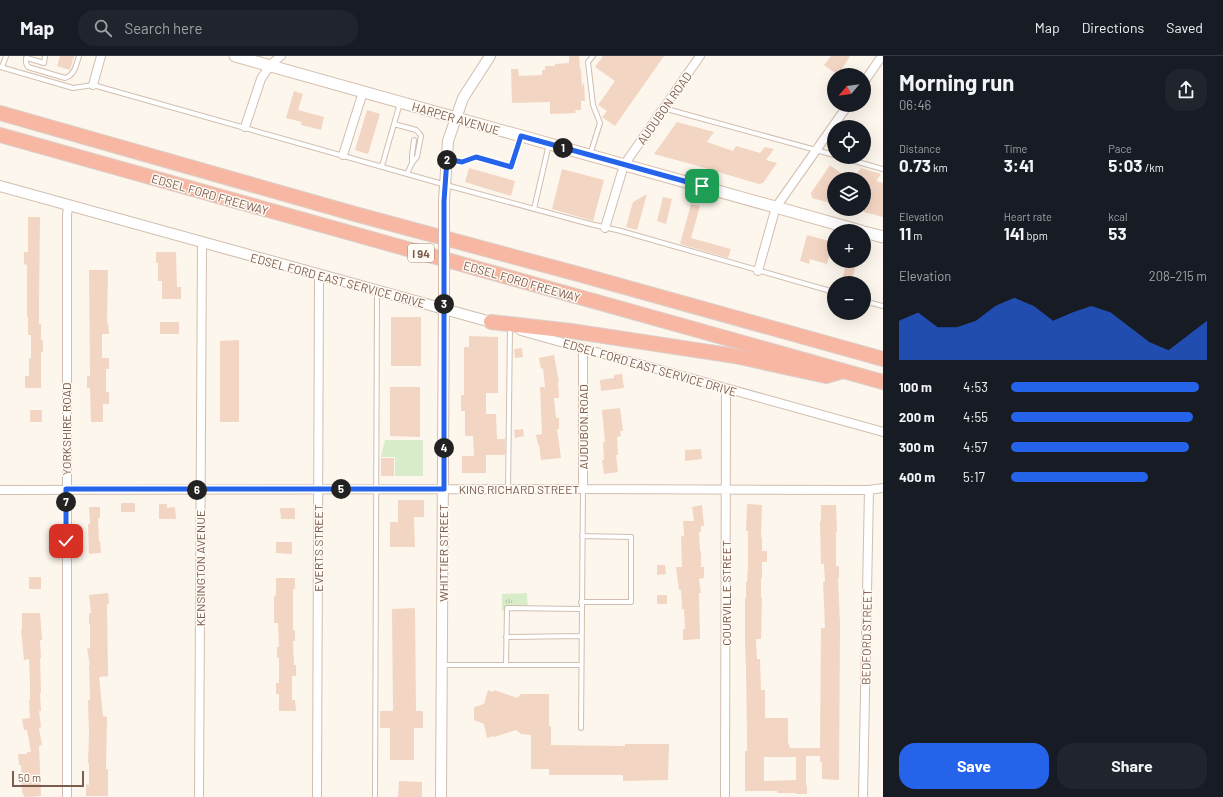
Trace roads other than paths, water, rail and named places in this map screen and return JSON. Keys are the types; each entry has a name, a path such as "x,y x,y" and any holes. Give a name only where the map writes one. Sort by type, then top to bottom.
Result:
{"highway":[{"path":"0,106 50,127"},
{"name":"EDSEL FORD FREEWAY","path":"0,113 355,214 883,359"},
{"name":"EDSEL FORD FREEWAY","path":"0,135 883,382"},
{"path":"491,322 571,331 735,356 826,376 843,370"}],"main road":[{"name":"HARPER AVENUE","path":"235,56 838,224"},
{"name":"HARPER AVENUE","path":"871,233 883,237"}],"street":[{"path":"93,85 100,56"},
{"path":"245,127 261,79 270,66 281,56"},
{"name":"WHITTIER STREET","path":"441,797 444,489 444,201 448,141 463,98 488,56"},
{"name":"AUDUBON ROAD","path":"605,228 624,165 700,56"},
{"path":"871,72 882,56"},
{"path":"342,155 363,92"},
{"path":"758,271 776,207 843,112"},
{"name":"EDSEL FORD EAST SERVICE DRIVE","path":"0,186 883,432"},
{"name":"YORKSHIRE ROAD","path":"67,797 66,489 68,205"},
{"name":"KENSINGTON AVENUE","path":"199,797 202,242"},
{"name":"EVERTS STREET","path":"317,797 319,275"},
{"name":"AUDUBON ROAD","path":"583,349 583,489"},
{"name":"COURVILLE STREET","path":"725,797 726,389"},
{"path":"869,490 883,488"},
{"name":"KING RICHARD STREET","path":"0,490 869,490"},
{"name":"BEDFORD STREET","path":"863,797 869,490"}],"lane":[{"path":"6,56 1,67 73,88 93,85 407,174 605,228 621,231 827,290"},
{"path":"45,56 44,63 27,57 26,63 28,67 65,78 74,73 79,56"},
{"path":"590,155 600,123 593,105 588,62 593,56"},
{"path":"40,78 42,71"},
{"path":"382,166 400,102"},
{"path":"663,108 827,153"},
{"path":"394,124 416,130 421,136 417,157 412,163 407,174"},
{"path":"412,129 415,134"},
{"path":"447,159 462,162 476,157 511,167 521,136"},
{"path":"412,163 414,140"},
{"path":"534,209 549,144"},
{"path":"865,164 883,169"},
{"path":"375,797 377,291"},
{"path":"871,303 883,306"},
{"path":"508,489 510,327"},
{"name":"AUDUBON ROAD","path":"581,728 583,489"},
{"path":"581,602 631,602 631,537 582,536"},
{"path":"506,665 507,608 581,609"},
{"path":"506,637 581,636"},
{"path":"442,665 581,665"}]}
